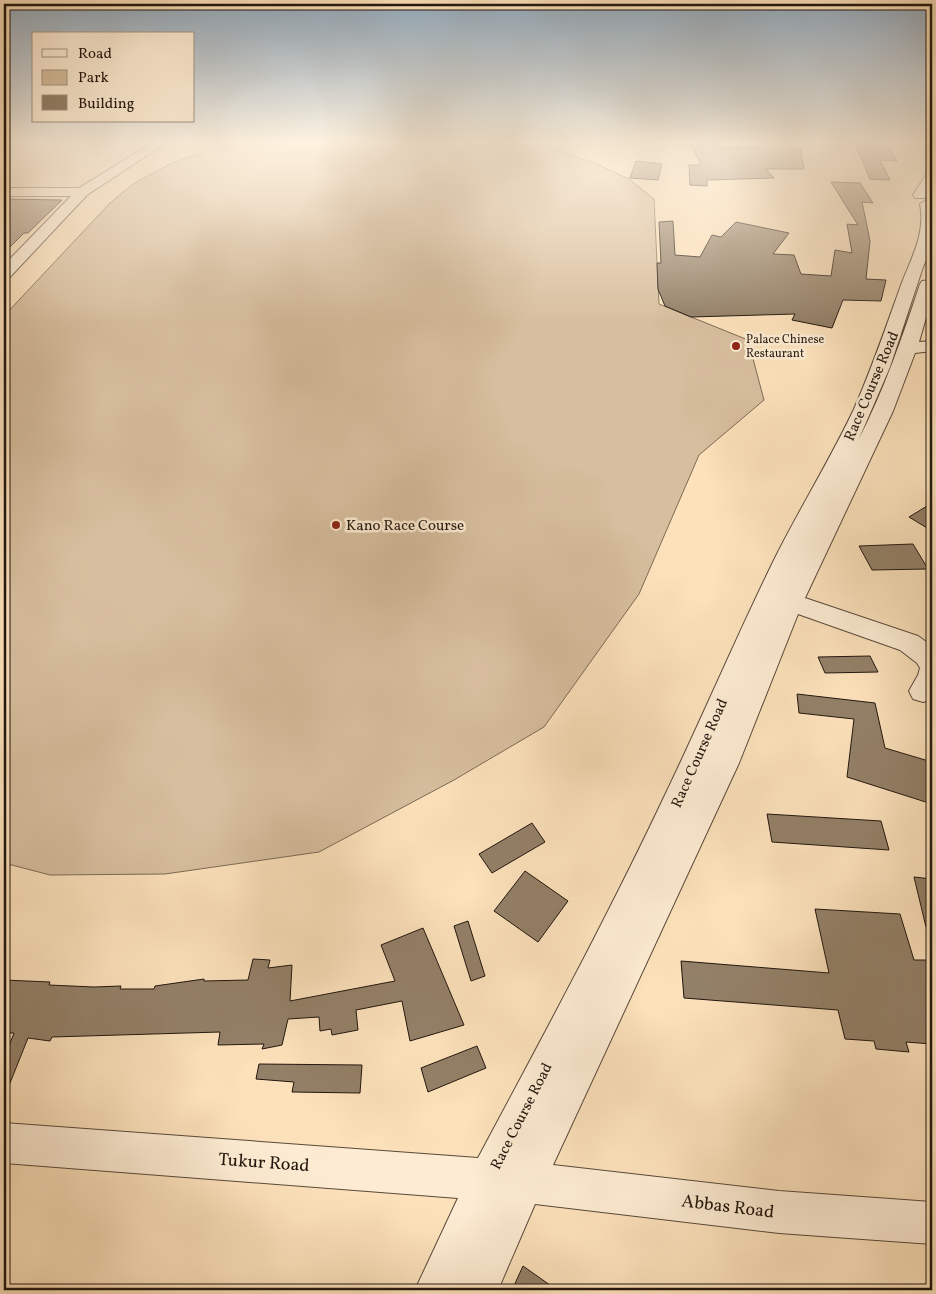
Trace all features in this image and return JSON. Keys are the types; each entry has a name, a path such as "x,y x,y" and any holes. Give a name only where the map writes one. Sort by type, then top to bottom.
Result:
{"street":[{"path":"7,267 73,201"},
{"name":"Race Course Road","path":"476,1290 507,1180 589,985 678,801 785,562 830,478 863,410 881,367 915,267 926,244 928,201"},
{"name":"Race Course Road","path":"437,1290 507,1180 724,763 790,602 883,411 920,347 932,269"},
{"path":"790,602 909,643 930,666"},
{"name":"Tukur Road","path":"4,1143 507,1180"},
{"name":"Abbas Road","path":"507,1180 779,1212 932,1223"}],"green space":[{"name":"Kano Race Course","path":"112,201 654,201 659,304 748,340 764,400 699,455 639,594 544,727 454,780 319,852 165,874 50,875 4,863 4,316"}],"building":[{"path":"4,201 61,201 28,233 24,233 4,253"},
{"path":"843,201 872,201 873,203 862,202 870,241 866,279 886,280 881,301 843,300 832,328 792,320 795,314 691,317 665,306 658,289 657,263 661,263 659,222 673,221 675,255 700,257 712,235 721,237 736,222 789,233 773,254 794,255 801,274 831,276 835,250 852,253 847,224 858,225"},
{"path":"932,503 932,531 909,517"},
{"path":"913,544 928,569 872,570 859,546"},
{"path":"870,656 878,672 825,673 818,657"},
{"path":"797,694 875,703 885,748 932,762 932,804 847,777 854,719 799,713"},
{"path":"767,814 881,821 889,850 772,842"},
{"path":"532,823 545,842 492,873 479,854"},
{"path":"525,871 568,901 538,942 494,911"},
{"path":"914,877 932,879 932,927 926,927"},
{"path":"815,909 900,914 914,960 932,960 932,1044 906,1042 909,1052 876,1049 874,1041 845,1039 838,1010 684,998 681,961 829,973"},
{"path":"468,921 485,976 471,981 454,926"},
{"path":"423,928 464,1025 410,1041 402,1001 356,1010 358,1030 332,1035 331,1029 320,1031 319,1017 288,1019 282,1045 262,1049 264,1044 218,1045 220,1032 52,1037 50,1041 28,1038 4,1098 4,1059 14,1033 4,1033 4,980 50,982 49,985 121,986 120,989 154,989 155,986 204,979 204,981 248,980 253,959 270,960 268,968 292,965 290,1001 395,981 381,945"},
{"path":"477,1046 486,1068 428,1092 421,1068"},
{"path":"259,1064 362,1065 360,1093 292,1092 294,1082 256,1079"},
{"path":"523,1266 557,1290 512,1290"}],"place":[{"name":"Palace Chinese Restaurant","path":"736,346"},
{"name":"Kano Race Course","path":"336,525"}]}
